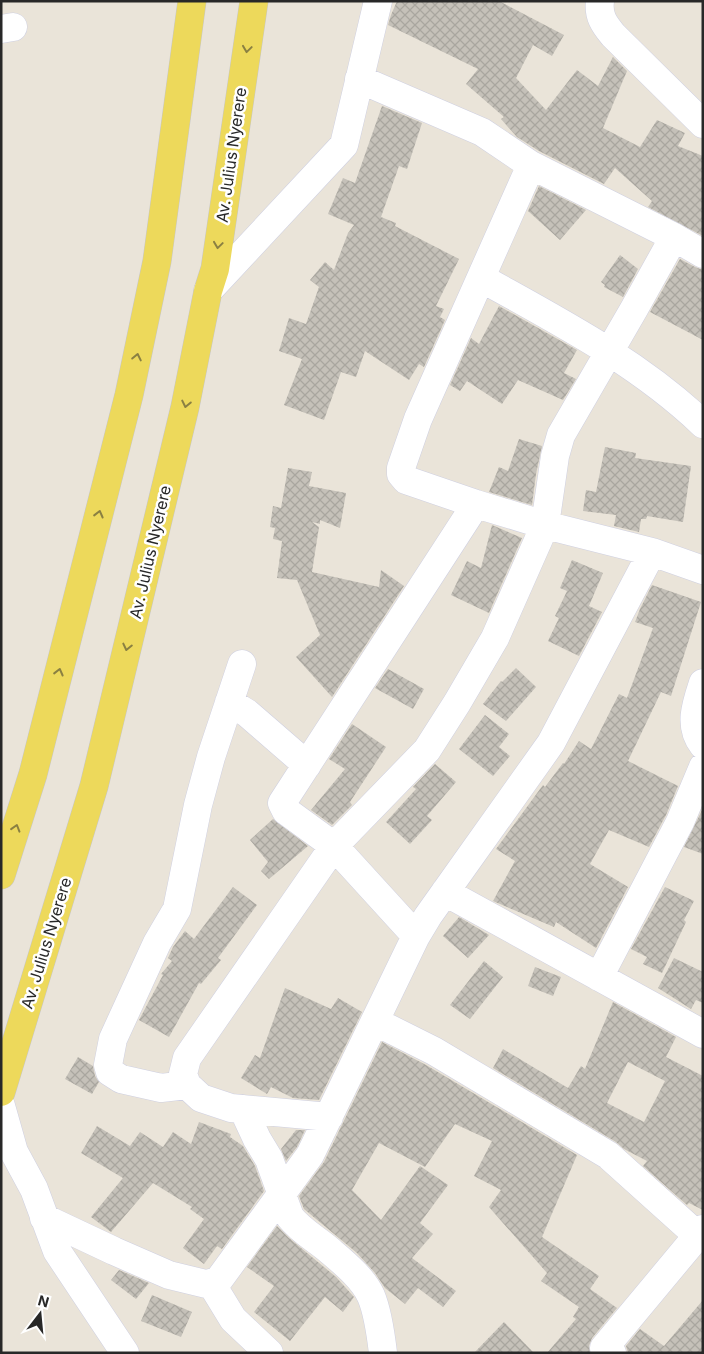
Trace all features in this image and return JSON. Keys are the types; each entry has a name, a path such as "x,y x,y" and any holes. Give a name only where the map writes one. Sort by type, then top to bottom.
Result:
{"main road":[{"path":"1,875 33,774 130,395 157,261 192,1"},
{"name":"Av. Julius Nyerere","path":"1,1092 94,786 185,407 208,292 215,269 254,1"}],"street":[{"path":"208,292 344,145 378,1"},
{"path":"600,1 599,11 604,24 613,35 703,124"},
{"path":"359,79 482,132 531,165 674,237 703,254"},
{"path":"531,165 418,419 401,468 402,474 406,480 476,504 545,525 652,552 703,570"},
{"path":"329,1117 231,1108 201,1098 187,1085 183,1074 187,1058 334,846 427,750 457,703 494,638 545,525 560,435 674,237"},
{"path":"481,278 608,350 680,403 703,424"},
{"path":"416,936 334,846 283,808 282,803 476,504"},
{"path":"44,1218 169,1275 206,1284 218,1282 310,1155 416,936 551,743 652,552"},
{"path":"187,1085 161,1088 122,1079 110,1072 108,1066 113,1039 157,943 177,909 198,805 211,757 242,664"},
{"path":"703,683 694,716 695,730 703,745"},
{"path":"229,702 247,713 306,765"},
{"path":"599,977 680,822 703,767"},
{"path":"446,892 703,1034"},
{"path":"376,1022 434,1051 608,1155 700,1232 604,1348 612,1353"},
{"path":"1,1106 14,1152 34,1189 57,1251 125,1353"},
{"path":"243,1109 269,1159 290,1217 296,1225 329,1250 357,1275 371,1295 381,1334 383,1353"},
{"path":"211,1283 233,1319 269,1353"}],"building":[{"path":"397,1 499,1 564,35 552,56 533,45 516,78 546,110 577,70 598,86 613,57 627,71 603,128 640,147 657,120 685,133 678,146 703,156 703,236 648,207 652,201 615,168 604,184 539,151 517,137 501,119 504,117 466,84 478,69 388,25"},
{"path":"382,106 422,123 407,169 399,166 381,217 396,223 395,226 459,259 436,306 444,309 440,317 445,320 424,367 419,364 409,380 365,351 356,377 341,372 324,420 284,405 302,359 279,351 289,318 306,324 319,287 310,280 325,262 334,270 348,233 354,225 328,214 343,178 355,183"},
{"path":"539,186 586,210 560,240 528,211"},
{"path":"620,255 638,269 623,297 604,287 605,285 601,282"},
{"path":"680,259 703,270 703,340 650,312"},
{"path":"499,306 577,350 564,373 576,379 563,400 518,380 502,404 467,381 460,391 450,385 471,338 479,344"},
{"path":"519,439 542,446 532,505 489,492 499,467 508,471"},
{"path":"605,447 636,453 635,458 691,466 683,522 647,516 646,519 641,519 639,532 614,526 616,515 583,511 586,490 596,492"},
{"path":"288,468 312,472 309,486 346,493 340,528 320,520 320,524 312,522 319,527 312,572 379,587 381,570 404,586 332,697 296,657 320,635 297,580 277,578 282,541 273,539 275,528 270,527 273,506 281,508"},
{"path":"492,525 522,538 489,613 451,595 467,561 481,568"},
{"path":"572,560 603,573 589,606 602,612 579,656 548,641 559,618 555,616 567,591 560,588"},
{"path":"652,585 701,602 671,696 661,692 628,761 678,786 666,815 649,847 609,830 590,864 628,887 596,948 556,922 554,927 493,901 515,861 496,849 543,785 545,787 564,764 579,741 591,749 619,694 627,698 653,628 635,622"},
{"path":"516,668 536,687 506,721 483,704 501,681"},
{"path":"388,669 424,689 413,709 375,688"},
{"path":"485,715 509,734 499,747 510,756 493,776 459,749"},
{"path":"352,724 386,747 350,802 352,805 332,825 311,810 345,769 329,759"},
{"path":"435,764 456,782 427,816 432,820 410,844 386,822 416,789 413,787"},
{"path":"703,808 703,854 684,847"},
{"path":"273,819 308,846 269,879 261,871 268,862 250,840"},
{"path":"233,887 257,905 218,958 221,960 201,984 199,983 169,1037 139,1020 163,975 161,974 172,961 168,958 173,947 185,931 194,939"},
{"path":"665,887 694,901 662,973 643,964 647,957 631,949"},
{"path":"459,917 489,935 468,958 443,936"},
{"path":"674,958 703,972 703,1003 696,1000 691,1009 658,988"},
{"path":"484,961 503,977 470,1019 450,1005"},
{"path":"535,967 561,977 553,996 528,986"},
{"path":"285,988 331,1009 338,998 362,1012 319,1100 293,1098 271,1087 267,1094 241,1078 255,1055 260,1058"},
{"path":"613,1002 676,1037 666,1057 703,1076 703,1210 689,1203 687,1205 643,1166 647,1161 624,1149 616,1142 493,1068 503,1049 568,1088 581,1066 585,1069","holes":["628,1062 665,1081 644,1122 607,1103"]},
{"path":"382,1042 426,1065 577,1155 542,1237 599,1276 590,1289 617,1308 592,1338 589,1346 590,1353 547,1353 576,1319 573,1317 579,1307 541,1281 547,1273 489,1207 501,1190 474,1176 492,1141 455,1124 425,1167 379,1143 352,1190 381,1220 420,1166 448,1185 420,1223 433,1234 412,1258 456,1291 443,1307 418,1288 405,1304 385,1288 375,1273 357,1253 304,1209 299,1196 324,1162"},
{"path":"78,1057 93,1066 95,1076 99,1082 92,1094 65,1079"},
{"path":"199,1122 231,1134 230,1137 243,1146 255,1166 264,1191 222,1249 217,1246 204,1264 183,1248 204,1219 190,1209 192,1207 153,1183 111,1232 91,1217 123,1178 81,1153 97,1126 130,1146 140,1132 163,1147 173,1132 191,1144"},
{"path":"296,1130 305,1130 297,1147 286,1161 281,1149"},
{"path":"277,1226 336,1277 354,1297 343,1312 325,1297 290,1341 254,1312 274,1286 247,1267"},
{"path":"119,1270 149,1283 136,1299 111,1280"},
{"path":"152,1295 192,1312 181,1337 141,1321"},
{"path":"703,1300 703,1353 628,1353 626,1346 640,1329 664,1346"},
{"path":"504,1322 534,1353 474,1353"}]}
